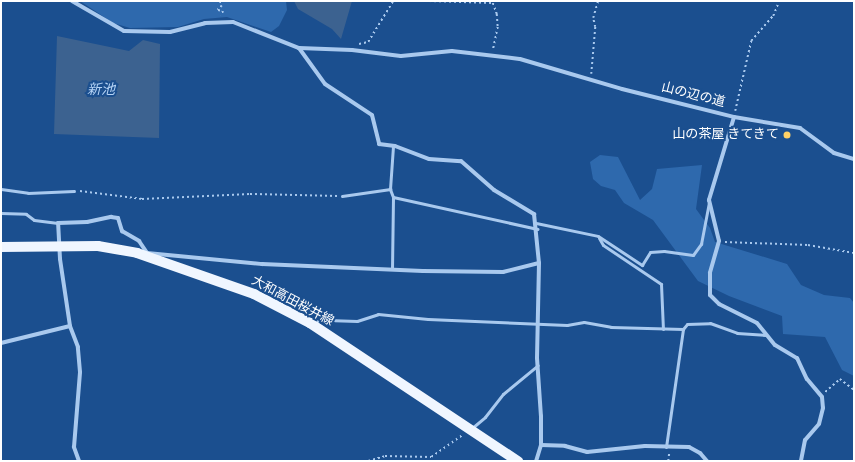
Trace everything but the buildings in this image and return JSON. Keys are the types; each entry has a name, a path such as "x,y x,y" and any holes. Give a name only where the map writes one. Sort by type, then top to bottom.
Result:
{"main road":[{"name":"大和高田桜井線","path":"1,247 59,245 98,246 142,253 254,294 310,323 518,461"}],"street":[{"path":"72,1 124,32 170,32 205,23 232,22 299,48 325,84 372,115 379,144 393,146 429,159 460,160 494,190 534,214 537,229 539,263 538,366 541,445 536,461"},
{"name":"山の辺の道","path":"299,48 358,50 401,56 442,50 520,59 590,80 734,117 709,200"},
{"path":"734,117 800,128 834,153 854,159"},
{"path":"709,200 719,241 710,273 710,295 720,304 757,323 775,346 797,358 807,378 822,397 823,408 819,424 806,440 801,461"},
{"path":"79,461 74,447 80,372 78,347 70,326 59,245 58,223 87,222 111,216 118,218 122,231 139,241 142,253 262,264 502,272 539,263"},
{"path":"1,342 70,326"},
{"path":"541,445 565,446 587,452 645,446 689,447 700,453 707,461"}],"lane":[{"path":"392,269 393,197 390,189 393,146"},
{"path":"1,189 28,193 74,191"},
{"path":"342,196 390,189"},
{"path":"393,197 537,229"},
{"path":"536,223 598,236 642,265 650,252 664,250 693,256 702,244 709,200"},
{"path":"1,213 26,214 34,220 58,223"},
{"path":"598,236 603,245 662,284 663,329"},
{"path":"310,323 327,320 357,321 378,314 428,319 567,325 584,322 611,327 683,329"},
{"path":"668,447 683,329 687,324 695,322 710,323 737,333 765,335"},
{"path":"471,429 485,417 502,394 538,366"}],"path":[{"path":"221,15 222,11 218,10 222,6 221,1 233,1"},
{"path":"356,44 368,42 393,1"},
{"path":"429,1 492,3 497,1"},
{"path":"568,1 587,1"},
{"path":"590,80 595,27 593,18 598,1"},
{"path":"734,117 751,41 773,16 779,1"},
{"path":"492,3 497,14 498,28 492,55"},
{"path":"74,191 142,199 250,194 342,196"},
{"path":"719,241 808,245 854,253"},
{"path":"822,397 829,387 840,379 854,390"},
{"path":"368,461 385,456 431,458 471,429"},
{"path":"668,447 668,461"}],"shaded area":[{"path":"80,1 286,1 287,10 279,26 271,32 227,17 204,19 178,27 130,28 113,23"},
{"path":"600,155 618,157 640,200 652,189 657,169 702,165 696,209 710,228 715,242 787,264 801,285 824,295 850,298 854,303 854,376 842,370 825,337 783,334 782,316 729,296 698,281 653,220 624,203 615,190 601,186 593,179 590,162"}],"water":[{"path":"294,1 352,1 341,39 332,29 298,9"},
{"name":"新池","path":"57,36 129,51 143,40 160,44 159,138 54,134"}],"place":[{"name":"山の茶屋 きてきて","path":"787,135"}]}
